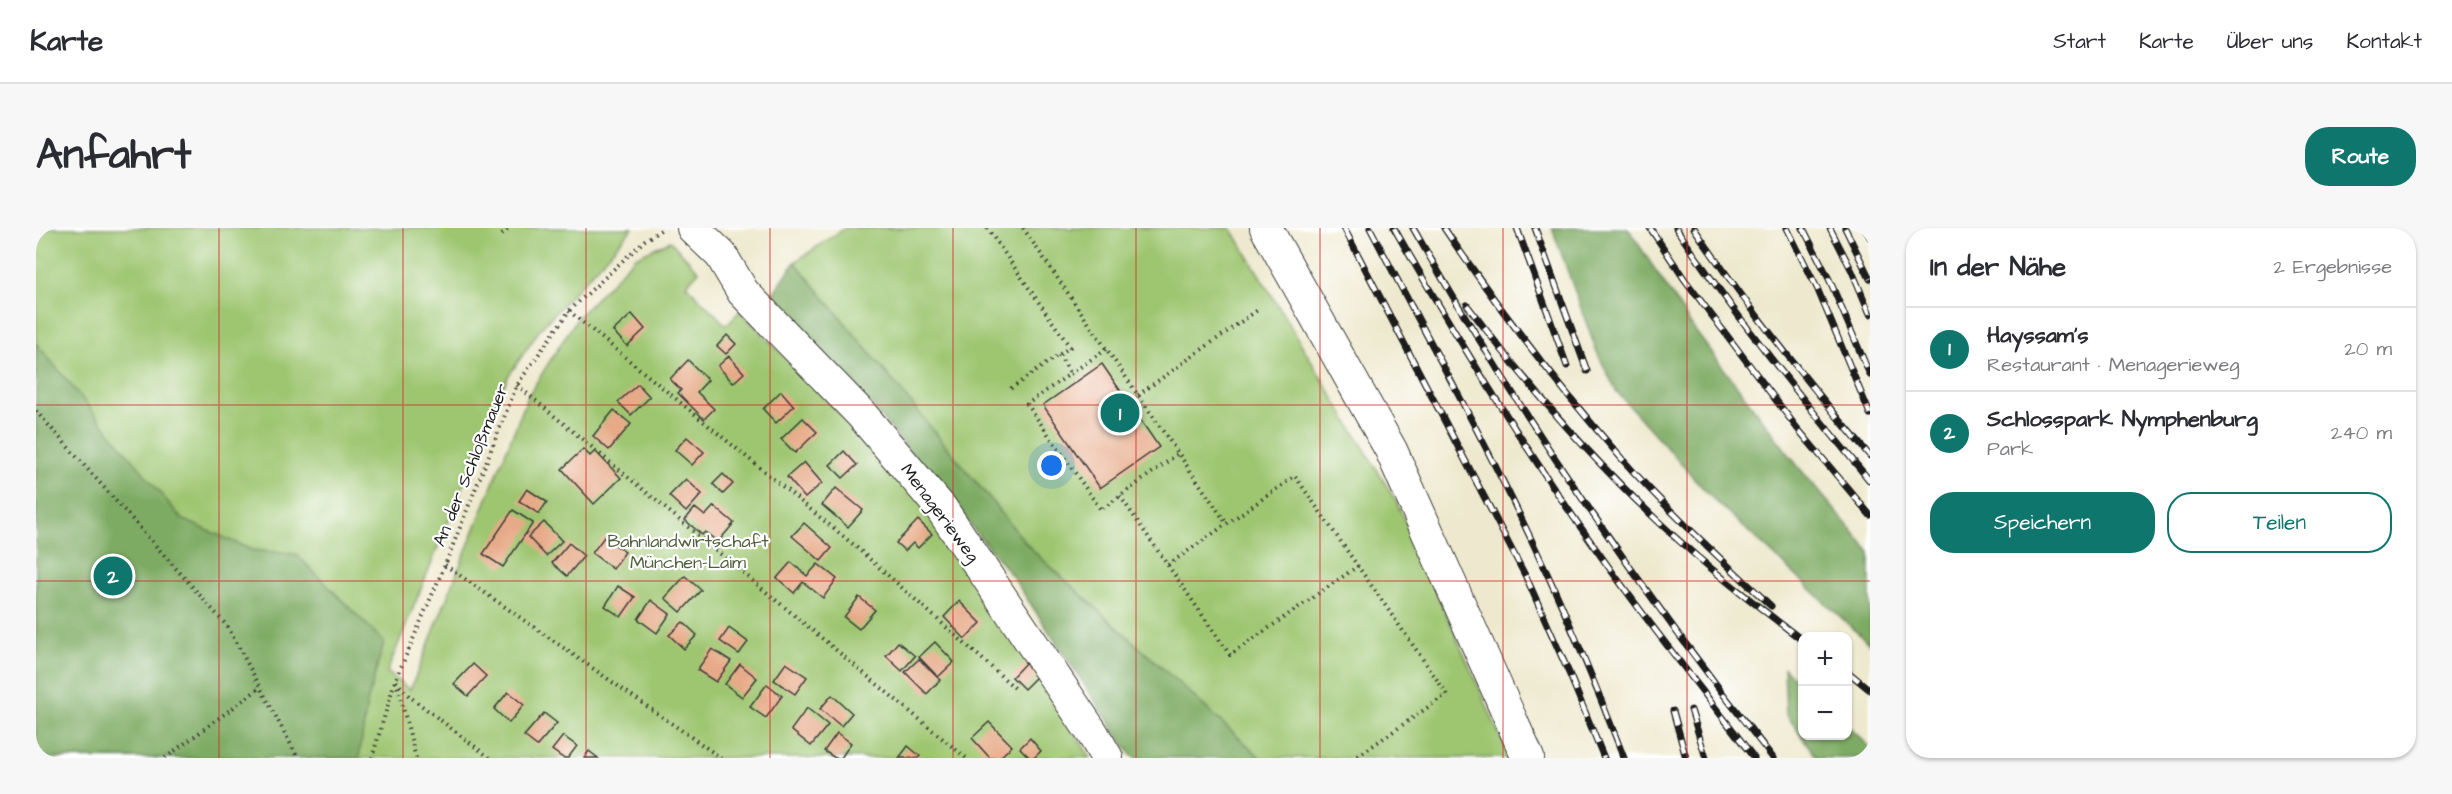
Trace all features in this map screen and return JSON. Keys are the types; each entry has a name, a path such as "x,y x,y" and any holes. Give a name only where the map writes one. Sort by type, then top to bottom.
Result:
{"street":[{"name":"Menagerieweg","path":"693,228 721,255 743,292 861,414 941,508 1107,758"},
{"path":"1266,228 1391,450 1528,758"}],"path":[{"path":"502,235 509,228"},
{"name":"An der Schloßmauer","path":"372,758 395,681 446,565 517,385 569,310 645,240 664,228"},
{"path":"987,228 1070,347 1010,389"},
{"path":"1023,228 1227,524"},
{"path":"1138,395 1259,309"},
{"path":"569,310 855,546 1017,690"},
{"path":"1106,349 1027,404 1101,510 1179,453"},
{"path":"1059,355 1071,374"},
{"path":"517,385 966,758"},
{"path":"36,411 228,627 298,758"},
{"path":"1168,565 1295,476 1447,694 1355,758"},
{"path":"1120,496 1230,655 1358,566"},
{"path":"446,565 721,758"},
{"path":"395,681 416,758"},
{"path":"395,681 409,696 490,758"},
{"path":"165,758 261,687"}],"green space":[{"name":"Bahnlandwirtschaft München-Laim","path":"36,228 633,228 541,328 507,378 387,672 410,690 529,394 578,317 635,257 670,241 699,271 686,285 726,325 740,311 922,498 1091,758 36,758"},
{"path":"845,228 1231,228 1396,501 1510,758 1261,758 1030,548 795,262"},
{"path":"1552,228 1628,228 1693,328 1797,465 1870,552 1870,644 1710,496 1616,391 1596,350"},
{"path":"795,262 1030,548 1261,758 1136,758 1131,755 1012,576 893,431 771,296"},
{"path":"36,343 182,519 252,550 296,554 384,642 367,703 359,758 36,758"},
{"path":"1784,668 1798,681 1798,731 1786,714"},
{"path":"1852,730 1870,747 1870,758 1817,758 1804,740 1852,740"}],"building":[{"path":"632,314 645,329 627,346 613,331"},
{"path":"727,335 736,344 726,354 717,346"},
{"path":"729,356 744,373 733,383 718,366"},
{"path":"688,360 708,380 697,392 714,409 704,419 678,393 681,390 670,379"},
{"path":"1102,364 1159,447 1100,488 1043,405"},
{"path":"638,384 650,397 631,415 618,402"},
{"path":"781,391 794,406 776,423 763,409"},
{"path":"614,410 631,424 609,450 593,436"},
{"path":"803,418 817,432 795,453 781,439"},
{"path":"687,437 704,452 692,465 675,450"},
{"path":"583,449 590,456 595,451 621,478 594,504 562,469"},
{"path":"844,451 857,465 843,478 830,465"},
{"path":"804,462 822,483 805,498 787,477"},
{"path":"723,474 733,484 723,494 713,484"},
{"path":"686,479 702,494 686,512 669,496"},
{"path":"836,488 863,510 848,527 822,505"},
{"path":"527,489 547,502 539,514 519,501"},
{"path":"714,506 734,523 718,542 705,532 702,535 685,520 695,508 705,516"},
{"path":"513,510 533,523 503,567 483,554"},
{"path":"918,520 932,534 918,548 913,543 905,551 896,543"},
{"path":"544,522 562,541 546,556 528,537"},
{"path":"804,523 832,548 821,561 792,536"},
{"path":"604,537 625,552 613,569 592,553"},
{"path":"569,543 584,556 567,576 552,563"},
{"path":"791,562 807,576 818,564 837,579 823,598 803,582 794,593 777,578"},
{"path":"685,576 701,590 681,612 665,598"},
{"path":"618,586 635,597 621,617 605,606"},
{"path":"859,597 875,610 859,629 844,617"},
{"path":"651,600 670,614 657,633 638,619"},
{"path":"959,601 981,623 965,639 944,617"},
{"path":"683,622 697,635 684,649 669,635"},
{"path":"729,628 748,642 739,654 720,641"},
{"path":"898,642 915,656 902,671 886,656"},
{"path":"935,642 954,662 938,677 919,657"},
{"path":"712,649 731,661 716,682 697,670"},
{"path":"919,659 940,680 927,694 905,672"},
{"path":"1027,661 1039,674 1024,689 1012,677"},
{"path":"786,663 807,677 795,694 774,680"},
{"path":"473,664 486,676 468,696 454,684"},
{"path":"740,664 757,678 742,697 725,684"},
{"path":"767,684 782,696 766,718 750,707"},
{"path":"508,692 524,705 509,723 494,709"},
{"path":"832,695 852,713 841,726 820,709"},
{"path":"807,708 828,725 811,746 791,730"},
{"path":"544,713 557,723 537,746 524,736"},
{"path":"989,722 1012,746 999,758 990,758 972,738"},
{"path":"837,733 851,743 841,758 835,758 824,751"},
{"path":"563,736 577,746 568,758 563,758 552,750"},
{"path":"1030,738 1041,751 1034,758 1030,758 1020,748"},
{"path":"908,746 920,756 918,758 899,758"},
{"path":"589,751 598,758 584,758"}],"railway":[{"path":"1344,228 1527,579 1604,758"},
{"path":"1370,228 1525,526 1556,592 1624,758"},
{"path":"1394,228 1475,366 1562,501 1640,610 1754,758"},
{"path":"1413,228 1495,366 1583,500 1676,631 1773,758"},
{"path":"1444,228 1530,346 1622,459 1676,516 1771,606"},
{"path":"1517,228 1567,366"},
{"path":"1535,228 1587,371"},
{"path":"1650,228 1685,280 1797,428 1870,515"},
{"path":"1676,228 1770,357 1870,481"},
{"path":"1694,228 1779,345 1870,456"},
{"path":"1787,228 1817,288 1870,414"},
{"path":"1803,228 1830,281 1870,375"},
{"path":"1830,228 1852,271 1870,314"},
{"path":"1845,228 1870,279"},
{"path":"1865,228 1870,237"},
{"path":"1467,305 1559,419 1634,499 1712,569 1798,637"},
{"path":"1852,675 1870,690"},
{"path":"1691,710 1706,758"},
{"path":"1673,711 1686,758"}],"place":[{"name":"Hayssam's","path":"1120,413"},
{"name":"Schlosspark Nymphenburg","path":"113,576"}]}
